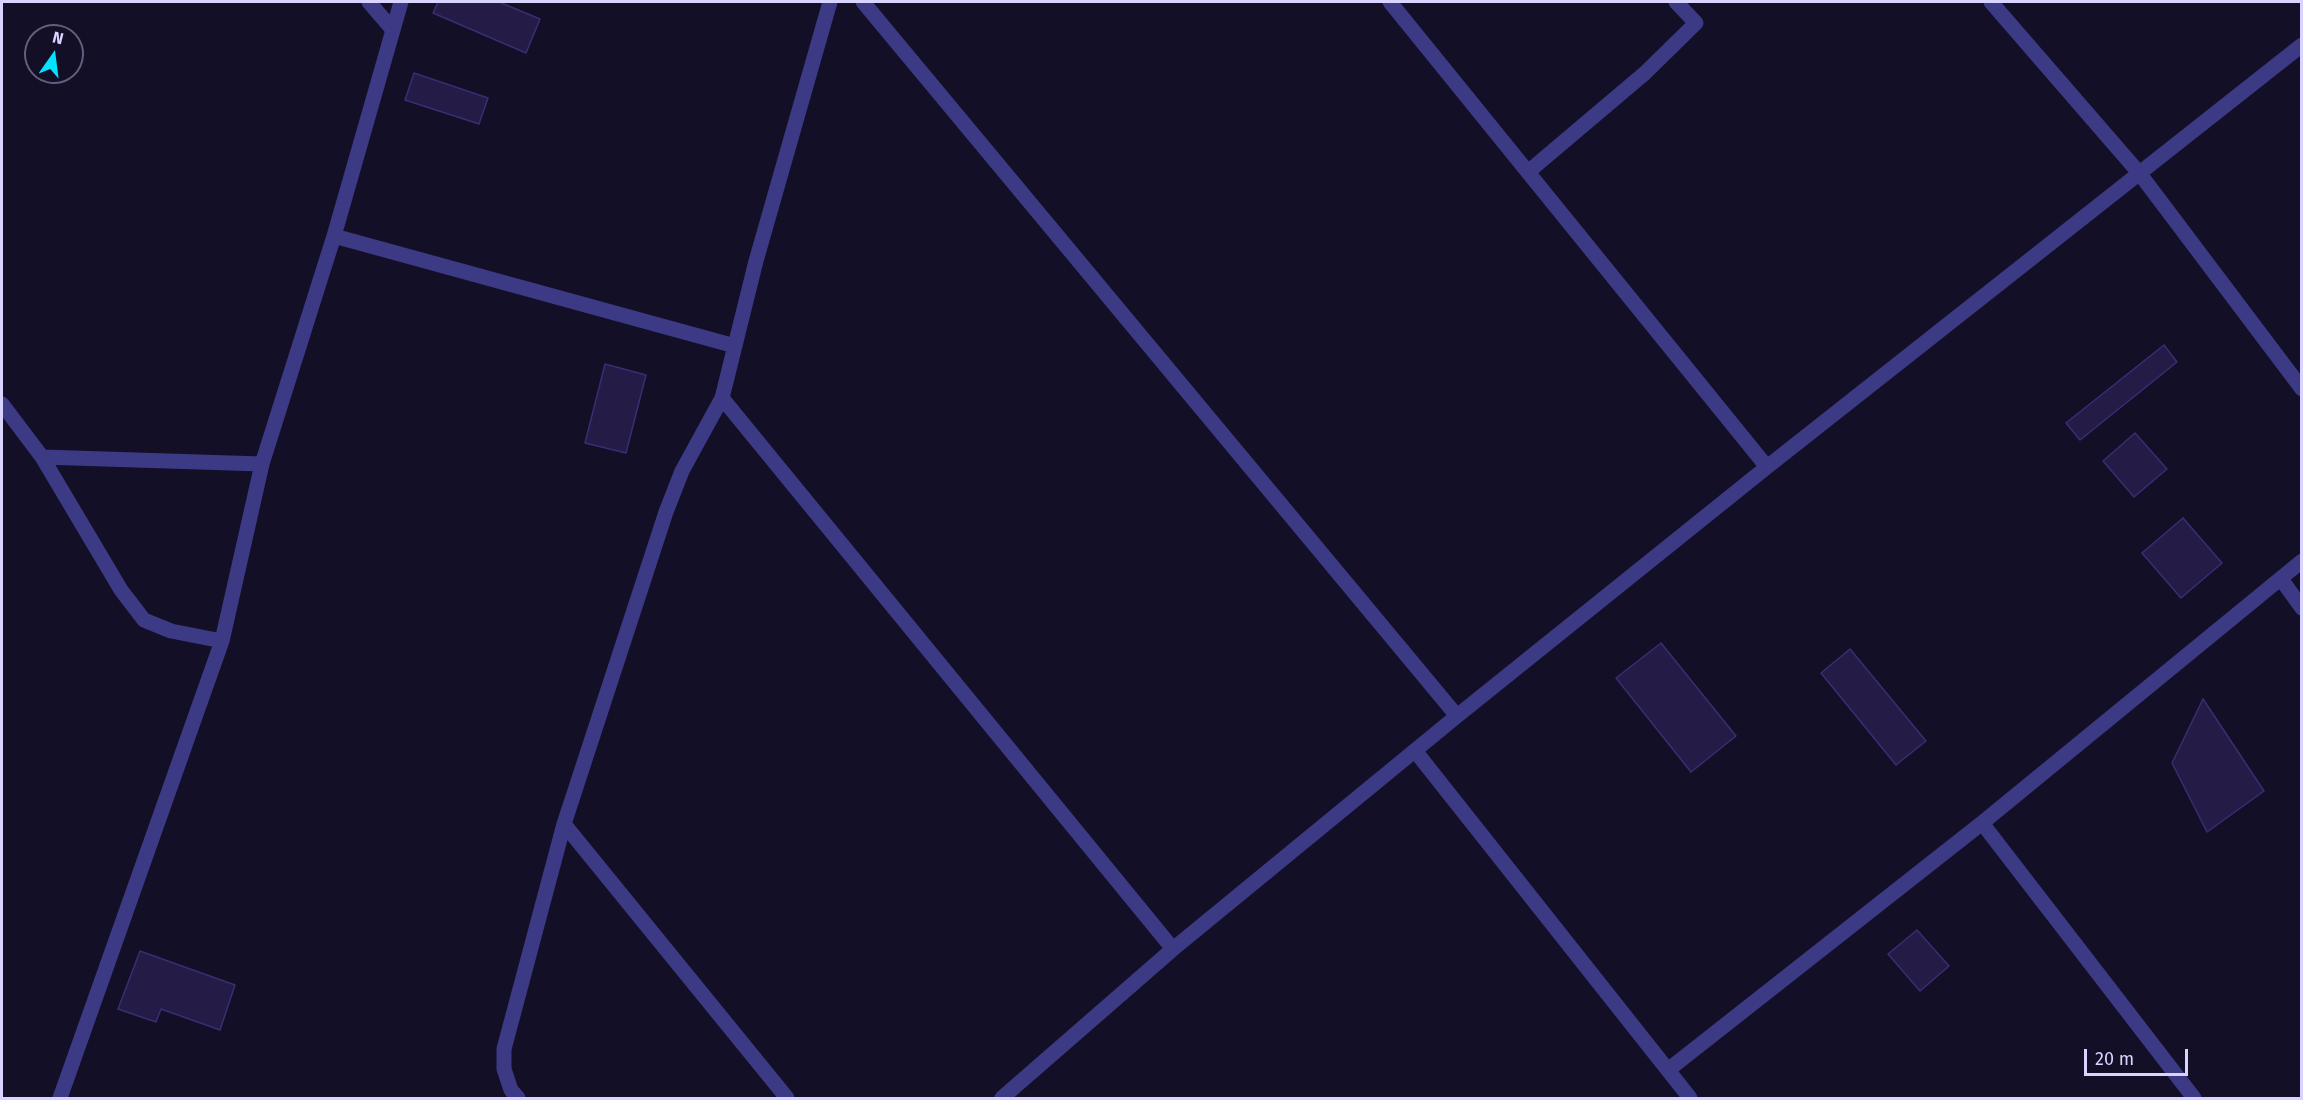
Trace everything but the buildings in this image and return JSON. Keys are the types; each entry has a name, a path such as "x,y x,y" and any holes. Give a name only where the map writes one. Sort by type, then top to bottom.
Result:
{"street":[{"path":"369,2 393,30"},
{"path":"60,1098 222,640 262,464 334,236 401,2"},
{"path":"518,1098 511,1090 504,1069 504,1049 564,824 666,512 682,471 722,398 756,261 830,2"},
{"path":"863,2 1458,716"},
{"path":"1390,2 1767,467"},
{"path":"1528,172 1645,73 1696,23 1676,2"},
{"path":"1991,2 2140,174 2301,389"},
{"path":"1005,1098 1173,950 1458,716 1767,467 2301,45"},
{"path":"334,236 735,346"},
{"path":"722,398 1173,950"},
{"path":"2,404 42,457 121,590 144,620 171,631 222,640"},
{"path":"42,457 262,464"},
{"path":"1668,1071 1982,824 2301,561"},
{"path":"2281,579 2301,608"},
{"path":"1416,752 1690,1098"},
{"path":"564,824 787,1098"},
{"path":"1982,824 2194,1098"}]}
